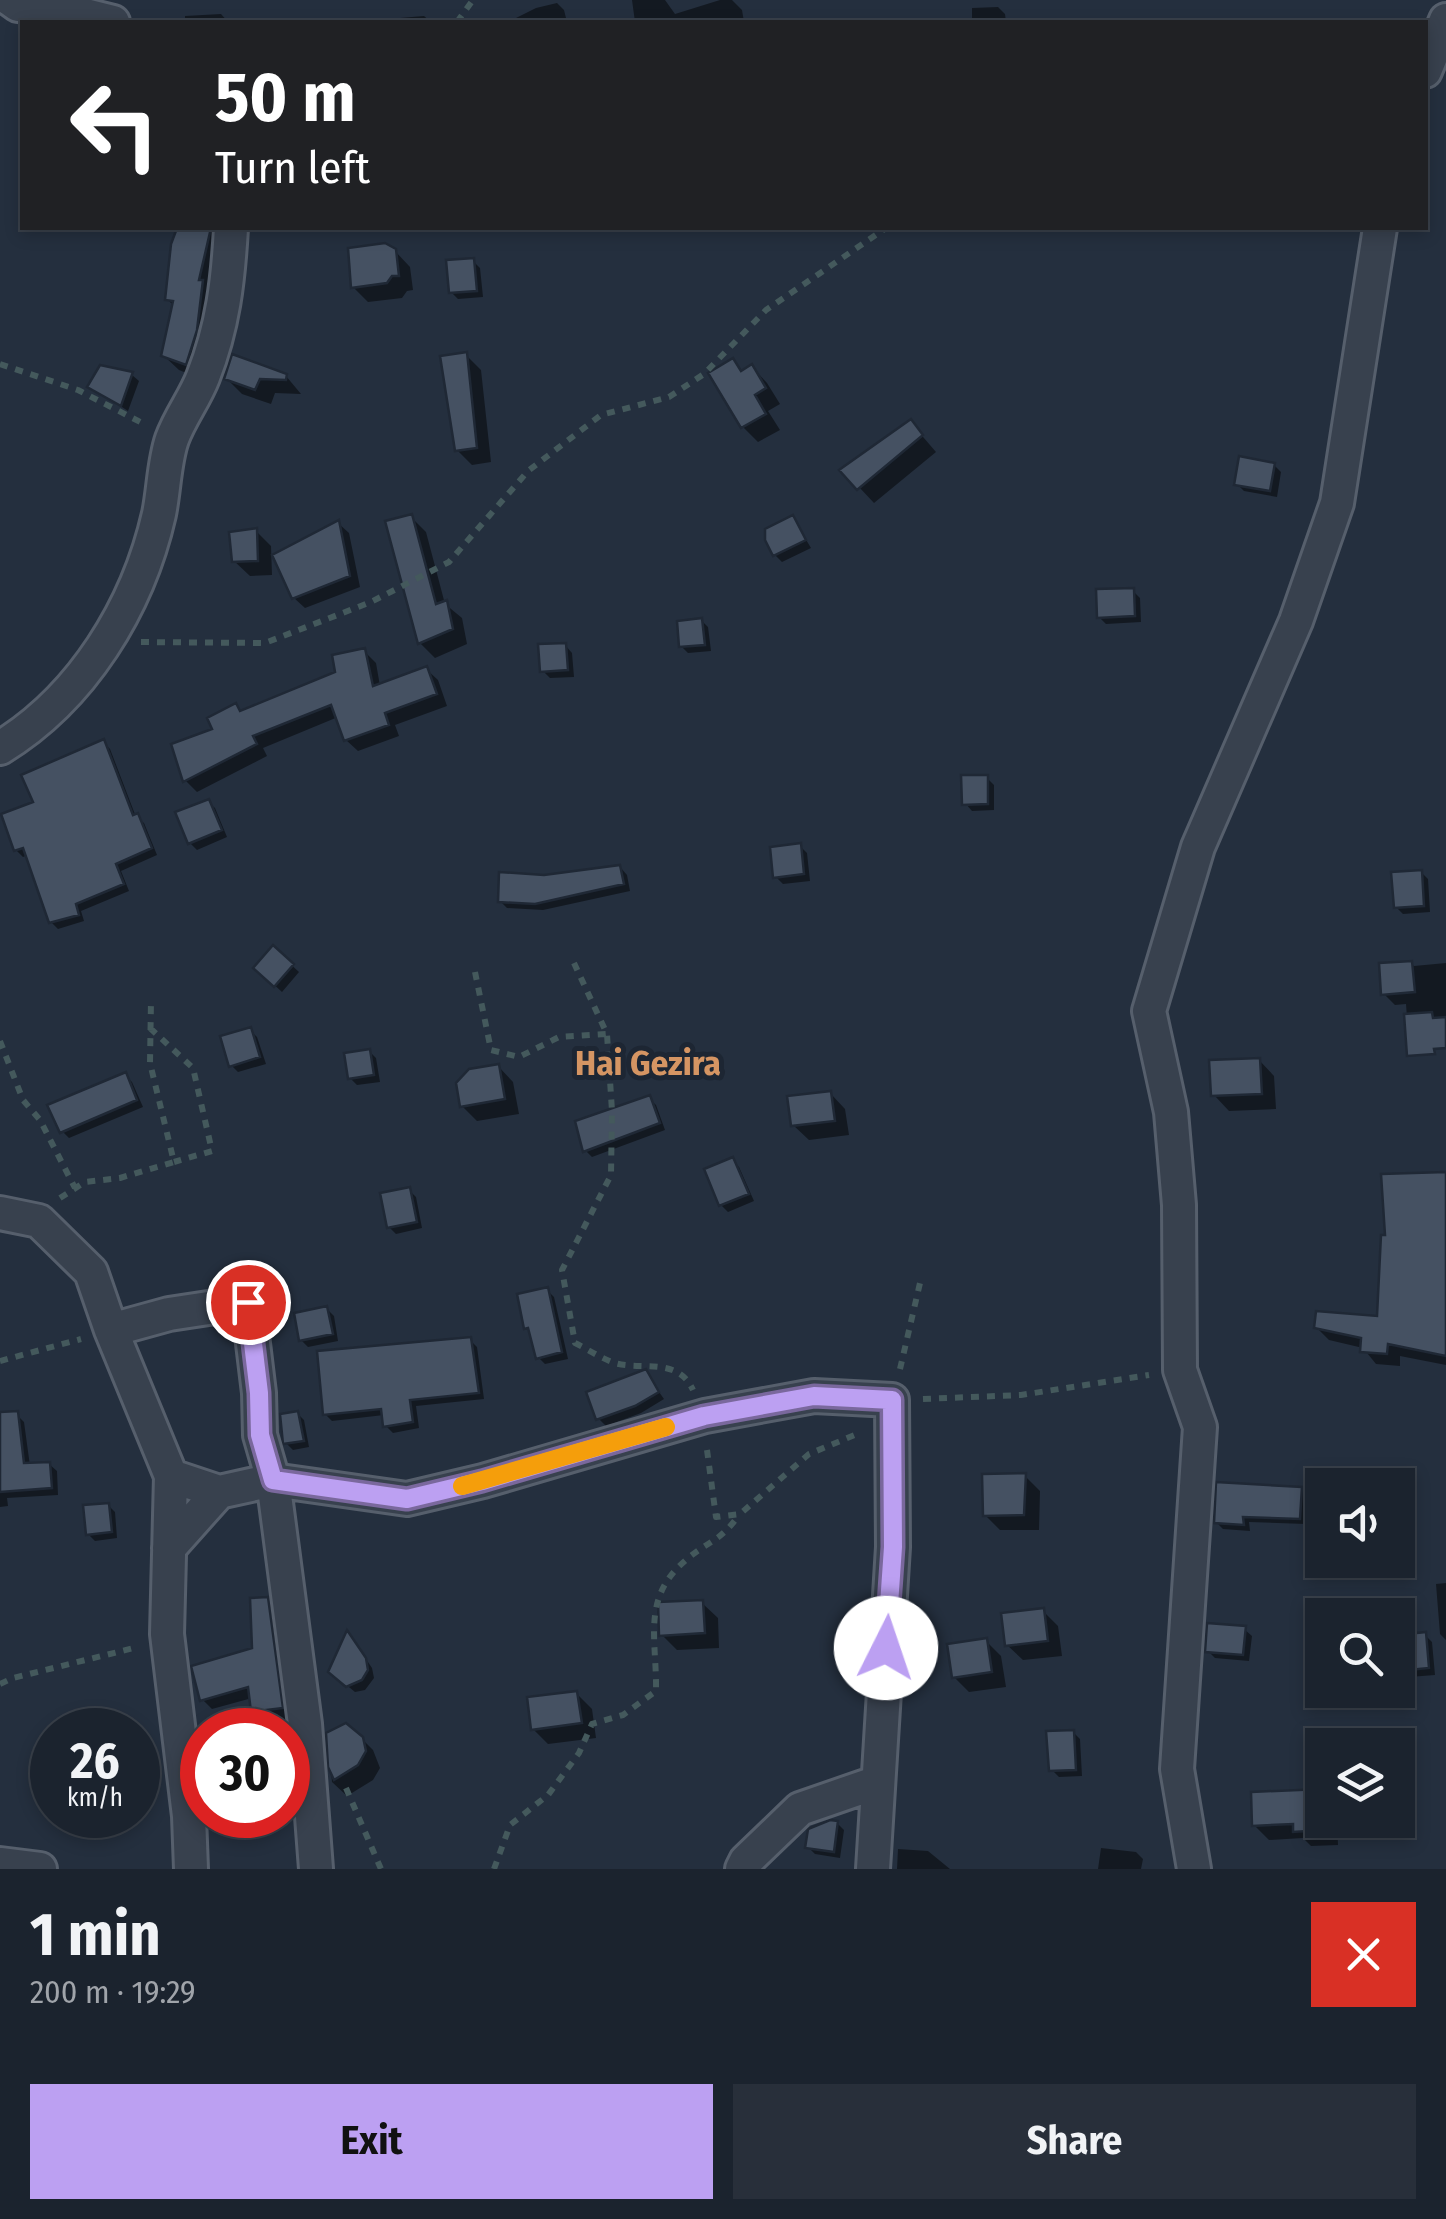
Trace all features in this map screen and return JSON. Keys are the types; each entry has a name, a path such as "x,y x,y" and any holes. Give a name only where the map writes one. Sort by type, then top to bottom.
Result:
{"street":[{"path":"11,0 18,5 105,20"},
{"path":"1428,64 1446,20"},
{"path":"0,748 32,728 81,680 128,602 158,518 172,439 203,376 228,295 231,230"},
{"path":"1194,1869 1177,1769 1200,1427 1180,1370 1179,1205 1171,1112 1150,1012 1198,847 1296,620 1337,503 1380,230"},
{"path":"0,1213 39,1222 91,1272 110,1330 171,1476 167,1634 189,1816 191,1869"},
{"path":"110,1330 170,1314 248,1302 260,1435 273,1480 301,1708"},
{"path":"171,1476 219,1492 273,1480 407,1499 704,1416 814,1396 892,1400 893,1547 872,1869"},
{"path":"169,1548 219,1492"},
{"path":"742,1869 746,1860 800,1809 878,1782"},
{"path":"310,1793 316,1869"},
{"path":"0,1864 40,1869"}],"path":[{"path":"458,20 473,0"},
{"path":"105,640 170,645 265,643 371,602 449,562 528,471 602,416 669,398 704,374 766,310 883,230"},
{"path":"0,364 78,390 172,439"},
{"path":"574,963 608,1034 611,1175 562,1270 575,1343 615,1364 660,1364 689,1381 704,1416 716,1517 740,1514"},
{"path":"475,972 491,1050 519,1058 559,1037 608,1034"},
{"path":"150,1001 150,1063 174,1162"},
{"path":"39,1222 57,1200 85,1182 120,1178 212,1151 192,1068 150,1028"},
{"path":"0,1041 23,1100 40,1120 75,1188"},
{"path":"920,1283 892,1400 1021,1394 1180,1370"},
{"path":"0,1362 110,1330"},
{"path":"494,1869 510,1826 548,1795 578,1753 592,1724 624,1715 656,1691 652,1614 665,1580 688,1558 725,1536 740,1514 809,1454 857,1434"},
{"path":"0,1684 128,1652 167,1634"},
{"path":"310,1769 343,1782 381,1869"}],"building":[{"path":"176,230 211,230 199,280 203,280 197,330 186,365 161,356 173,301 165,300"},
{"path":"385,243 396,249 399,276 392,276 387,283 351,288 348,248"},
{"path":"474,258 477,291 449,293 446,260"},
{"path":"467,352 477,448 455,451 440,356"},
{"path":"232,354 287,374 286,380 260,379 255,390 224,379"},
{"path":"733,358 741,371 752,364 766,388 755,395 766,414 741,428 708,373"},
{"path":"100,365 133,372 121,406 87,387"},
{"path":"911,419 923,435 857,490 839,470"},
{"path":"1239,456 1275,463 1270,491 1234,485"},
{"path":"412,514 436,604 447,600 453,629 418,644 385,521"},
{"path":"793,515 806,540 773,556 765,540 765,529"},
{"path":"339,520 350,576 292,599 272,555"},
{"path":"257,528 258,561 232,562 229,532"},
{"path":"1134,588 1135,616 1097,618 1096,589"},
{"path":"702,618 705,645 679,647 677,621"},
{"path":"566,643 568,670 540,672 538,644"},
{"path":"365,648 373,686 427,666 437,694 385,713 389,725 344,741 331,705 253,736 257,744 183,782 171,744 212,729 207,718 236,703 240,711 335,672 332,655"},
{"path":"104,739 133,815 138,813 152,848 116,864 124,884 76,904 79,915 49,923 23,848 14,851 1,814 33,802 21,775"},
{"path":"961,775 988,775 988,804 962,805"},
{"path":"209,799 222,830 188,844 175,812"},
{"path":"801,843 804,874 773,878 770,847"},
{"path":"620,865 624,884 535,904 498,902 499,872 544,875"},
{"path":"1422,870 1424,906 1394,908 1391,872"},
{"path":"273,945 294,964 274,987 253,968"},
{"path":"1412,961 1415,992 1381,995 1379,963"},
{"path":"1432,1012 1433,1018 1446,1017 1446,1048 1434,1049 1435,1054 1407,1056 1404,1014"},
{"path":"251,1027 260,1057 229,1067 220,1036"},
{"path":"370,1049 374,1075 348,1079 344,1053"},
{"path":"1260,1058 1262,1094 1211,1096 1209,1060"},
{"path":"499,1064 505,1099 460,1107 456,1083 469,1069"},
{"path":"126,1072 137,1100 60,1133 47,1105"},
{"path":"831,1091 835,1121 791,1126 787,1096"},
{"path":"650,1095 660,1123 583,1152 575,1121"},
{"path":"733,1157 749,1194 719,1206 704,1169"},
{"path":"1446,1172 1446,1356 1388,1344 1387,1354 1360,1352 1361,1338 1314,1328 1316,1311 1377,1316 1381,1235 1385,1235 1381,1174"},
{"path":"410,1187 417,1222 387,1228 380,1193"},
{"path":"548,1287 562,1352 536,1359 528,1328 524,1329 517,1294"},
{"path":"327,1306 333,1334 299,1341 294,1313"},
{"path":"471,1337 479,1393 410,1400 413,1422 383,1427 381,1409 323,1415 317,1351"},
{"path":"646,1369 659,1392 635,1406 596,1420 586,1392"},
{"path":"18,1411 24,1463 50,1462 52,1488 0,1492 0,1412"},
{"path":"298,1411 304,1441 283,1444 280,1414"},
{"path":"1026,1473 1024,1515 983,1516 982,1474"},
{"path":"1216,1482 1302,1487 1300,1519 1243,1517 1244,1525 1214,1523"},
{"path":"109,1503 112,1532 86,1535 83,1505"},
{"path":"268,1597 283,1708 251,1708 248,1687 200,1701 191,1666 252,1648 250,1598"},
{"path":"703,1600 705,1633 659,1636 658,1602"},
{"path":"1044,1608 1048,1641 1005,1646 1001,1613"},
{"path":"1207,1623 1246,1626 1243,1655 1205,1652"},
{"path":"347,1630 366,1658 368,1670 362,1680 346,1687 328,1672"},
{"path":"1426,1632 1429,1668 1415,1669 1415,1633"},
{"path":"987,1638 992,1672 952,1678 947,1644"},
{"path":"577,1691 582,1723 531,1730 527,1697"},
{"path":"346,1723 363,1737 366,1751 358,1765 334,1780 328,1767 326,1733"},
{"path":"1074,1730 1076,1770 1049,1771 1046,1731"},
{"path":"1305,1790 1305,1831 1293,1832 1293,1824 1252,1826 1251,1792"},
{"path":"830,1820 838,1821 834,1852 805,1848 808,1829"}],"slow traffic":[{"path":"462,1486 666,1427"}],"district":[{"name":"Hai Gezira","path":"648,1063"}],"route":[{"path":"248,1302 260,1435 273,1480 330,1490 407,1499 704,1416 814,1396 892,1400 893,1547 886,1648"}]}
